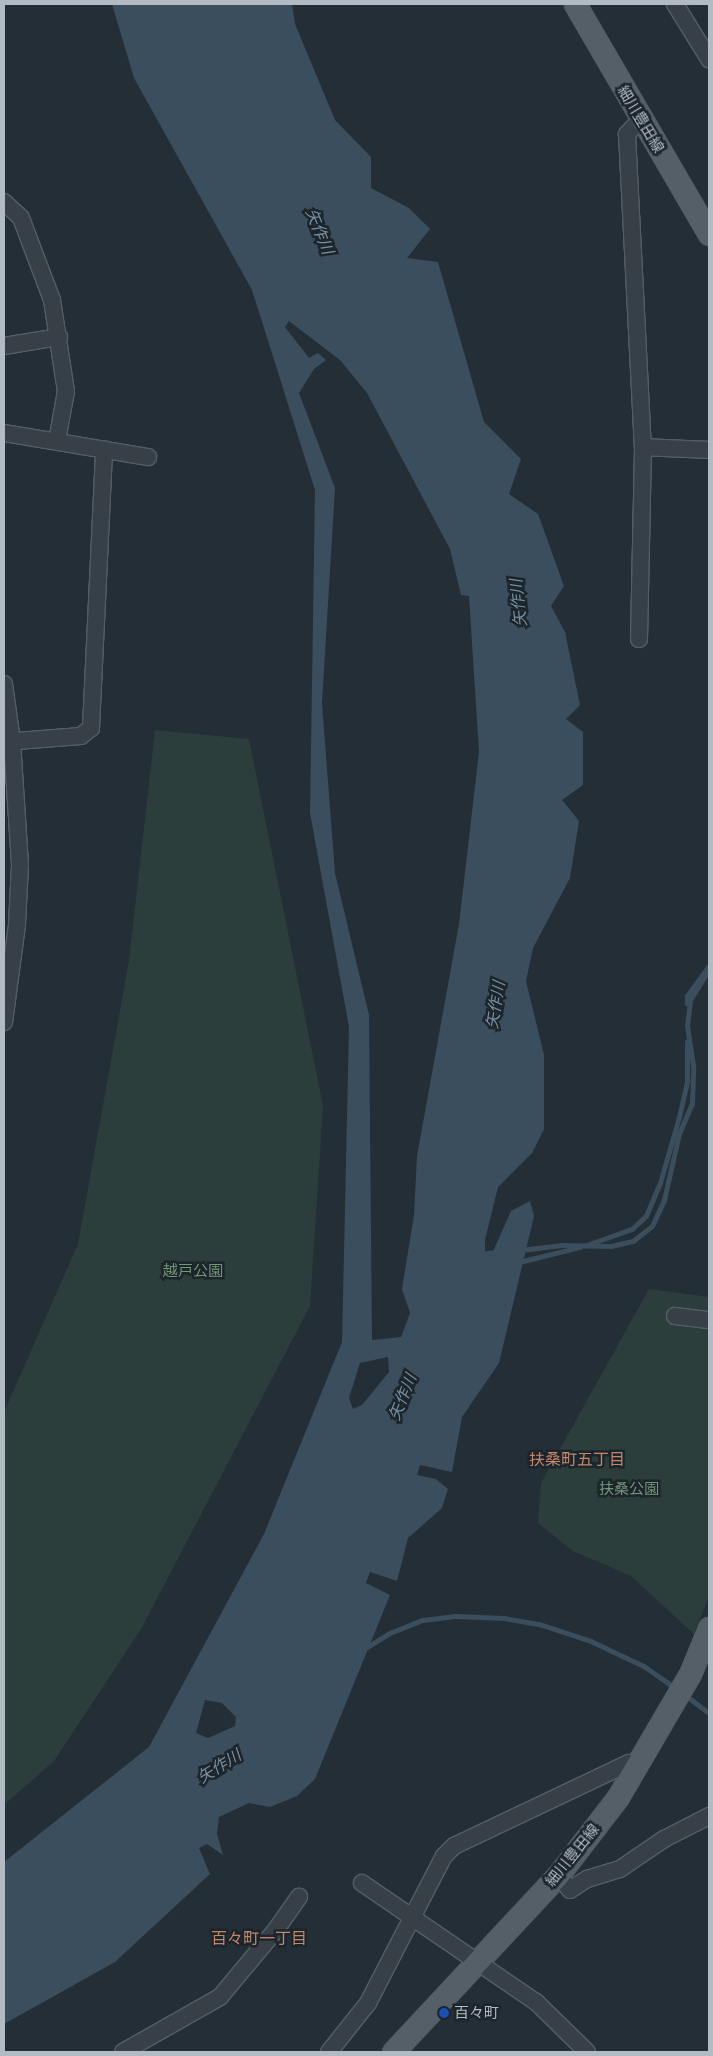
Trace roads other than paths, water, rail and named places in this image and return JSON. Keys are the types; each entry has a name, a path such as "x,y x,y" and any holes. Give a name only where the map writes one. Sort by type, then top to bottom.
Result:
{"main road":[{"name":"細川豊田線","path":"575,4 709,234"},
{"name":"細川豊田線","path":"393,2052 558,1875 640,1764 690,1674 709,1628"}],"street":[{"path":"675,4 709,59"},
{"path":"639,639 643,447 627,134 641,119"},
{"path":"4,202 21,218 52,300 66,391 57,441"},
{"path":"4,346 59,337"},
{"path":"4,433 148,456"},
{"path":"643,447 709,450"},
{"path":"8,742 81,736 91,728 104,449"},
{"path":"4,684 20,866 19,910 4,1022"},
{"path":"675,1316 709,1320"},
{"path":"329,2052 368,2003 444,1856 454,1846 629,1763 640,1764"},
{"path":"558,1875 570,1890 587,1879 620,1869 664,1839 709,1816"},
{"path":"362,1884 536,2002 588,2052"},
{"path":"123,2052 220,1997 275,1931 298,1897"}],"water":[{"name":"矢作川","path":"112,4 292,4 295,24 335,120 371,157 371,188 409,208 430,229 407,258 438,262 484,422 521,459 509,494 538,514 564,586 551,606 565,632 580,705 566,719 583,732 583,785 562,800 579,821 570,878 533,948 526,981 544,1055 544,1129 532,1153 498,1187 485,1240 485,1256 491,1256 511,1211 530,1201 534,1216 499,1363 462,1417 452,1472 420,1465 417,1475 436,1479 448,1489 442,1508 408,1538 397,1581 370,1572 366,1583 390,1595 315,1779 297,1796 270,1807 249,1803 219,1817 217,1834 223,1855 207,1844 199,1848 210,1874 115,1962 4,2024 4,1862 149,1747 264,1534 342,1342 349,1027 310,813 315,490 252,290 134,78","holes":["289,321 340,360 367,393 450,549 461,595 469,596 479,752 459,924 417,1156 414,1215 402,1289 410,1313 401,1337 372,1340 369,1015 335,873 322,703 335,488 299,393 314,369 326,360 318,353 309,358 285,327","388,1357 389,1372 362,1405 353,1409 349,1398 360,1363","205,1700 222,1703 236,1717 235,1726 208,1738 196,1733"]}],"waterway":[{"path":"687,1004 687,996 709,966"},
{"path":"521,1250 562,1245 611,1246 633,1241 652,1226 664,1200 679,1134 692,1104 693,1066 687,1026 690,1000 709,970"},
{"path":"587,1245 632,1229 646,1216 660,1183 679,1117 687,1081 687,1042"},
{"path":"519,1262 580,1247"},
{"path":"479,1254 499,1252"},
{"path":"364,1649 390,1633 423,1620 455,1616 504,1618 539,1624 591,1641 644,1666 676,1688"},
{"path":"684,1694 709,1713"}],"place":[{"name":"百々町","path":"444,2013"}],"district":[{"name":"扶桑町五丁目","path":"577,1459"},
{"name":"百々町一丁目","path":"259,1938"}],"park label":[{"name":"越戸公園","path":"193,1271"},
{"name":"扶桑公園","path":"629,1489"}]}
